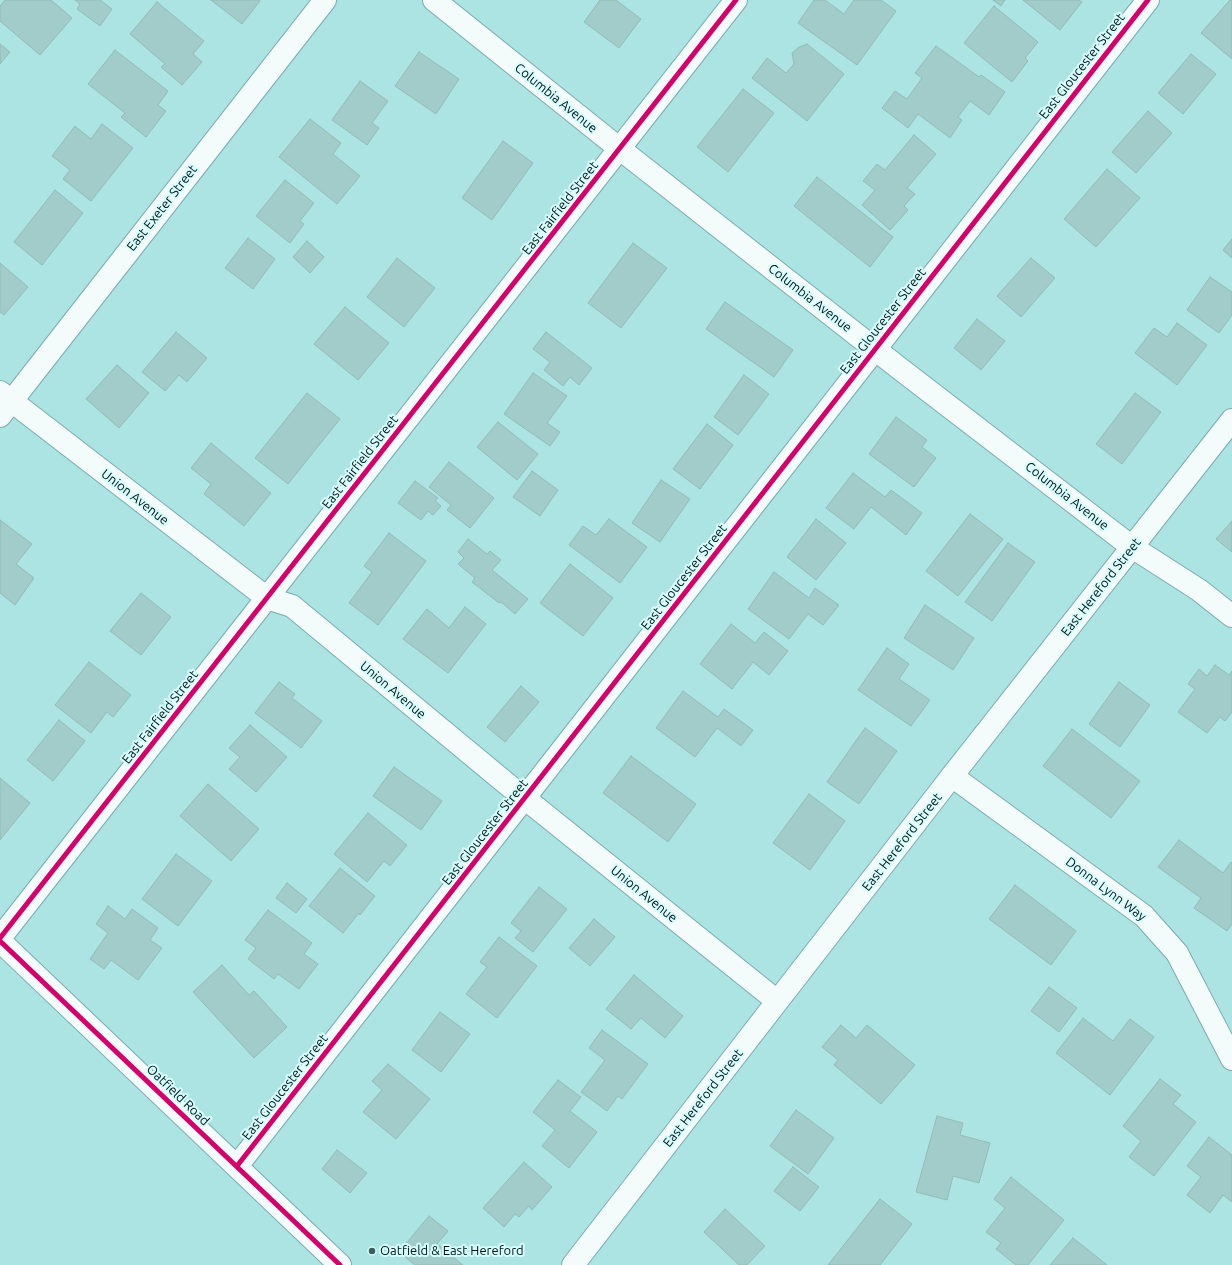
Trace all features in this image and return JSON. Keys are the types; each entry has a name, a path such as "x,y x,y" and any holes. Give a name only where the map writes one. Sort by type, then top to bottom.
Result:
{"street":[{"name":"East Exeter Street","path":"4,403 325,0"},
{"name":"Columbia Avenue","path":"434,0 620,149 875,349 1132,547 1199,590 1232,616"},
{"name":"East Fairfield Street","path":"0,938 736,0"},
{"name":"East Gloucester Street","path":"237,1166 1148,0"},
{"name":"Union Avenue","path":"4,403 267,598 292,606 525,798 777,1001"},
{"name":"East Hereford Street","path":"573,1265 952,776 1232,420"},
{"name":"Donna Lynn Way","path":"952,776 1144,916 1177,953 1232,1059"},
{"name":"Oatfield Road","path":"0,941 340,1265"}],"building":[{"path":"5,0 51,0 72,18 40,55 0,21 0,6"},
{"path":"75,0 100,0 112,9 100,26 77,9 80,4"},
{"path":"211,0 258,0 260,1 242,24"},
{"path":"600,0 616,0 641,19 619,48 584,22"},
{"path":"814,0 825,0 844,14 854,0 881,0 896,11 857,65 798,23"},
{"path":"993,0 1005,0 1001,6"},
{"path":"1023,0 1079,0 1082,2 1060,30"},
{"path":"1230,0 1232,0 1232,59 1201,33"},
{"path":"157,2 204,41 193,54 202,62 182,85 161,67 165,64 130,34"},
{"path":"994,6 1038,42 1025,58 1028,61 1012,82 964,43"},
{"path":"0,44 10,52 0,64"},
{"path":"807,44 844,74 807,121 752,78 767,58 786,73 794,64 792,53 799,47"},
{"path":"936,46 979,77 981,75 1005,92 989,115 970,101 958,117 962,120 950,138 918,114 908,128 882,108 895,91 907,99 922,78 915,73"},
{"path":"115,50 168,91 158,105 166,111 146,137 121,117 125,113 88,84"},
{"path":"419,52 459,79 436,114 395,86"},
{"path":"1191,54 1216,74 1183,114 1158,93"},
{"path":"360,81 388,101 372,123 379,128 367,145 332,120"},
{"path":"743,89 774,113 728,172 697,147"},
{"path":"1148,111 1172,133 1136,173 1112,152"},
{"path":"310,119 341,143 333,154 360,176 337,204 279,157"},
{"path":"102,124 133,148 91,201 63,179 70,170 52,156 75,126 91,139"},
{"path":"914,135 936,154 907,188 915,194 904,206 908,210 890,230 862,205 875,190 863,181 877,164 885,170"},
{"path":"503,141 533,163 492,220 462,198"},
{"path":"1107,169 1140,198 1096,247 1064,219"},
{"path":"817,177 893,237 870,267 794,206"},
{"path":"285,180 314,203 300,221 304,224 290,243 256,216"},
{"path":"55,190 83,213 42,265 14,242"},
{"path":"248,238 275,259 253,289 225,268"},
{"path":"1232,239 1232,258 1223,250"},
{"path":"307,241 324,257 310,273 293,257"},
{"path":"633,243 667,268 621,328 588,303"},
{"path":"397,258 435,288 404,327 367,297"},
{"path":"1031,258 1055,278 1021,317 997,296"},
{"path":"0,263 28,287 4,315 0,312"},
{"path":"1210,277 1232,292 1232,315 1219,333 1187,310"},
{"path":"725,302 793,350 774,377 706,329"},
{"path":"345,307 389,343 358,380 314,344"},
{"path":"977,319 1005,341 981,370 954,348"},
{"path":"1177,323 1207,345 1177,385 1135,353 1154,328 1167,337"},
{"path":"176,332 207,358 187,382 179,375 165,391 142,372"},
{"path":"546,332 592,368 579,385 570,377 563,386 544,370 550,362 533,349"},
{"path":"117,365 149,393 119,428 86,399"},
{"path":"533,373 567,396 547,423 560,432 550,446 504,414"},
{"path":"744,375 769,394 738,435 714,417"},
{"path":"307,393 340,419 288,484 255,458"},
{"path":"1135,393 1161,412 1122,464 1096,444"},
{"path":"896,417 927,440 922,447 936,458 914,487 869,454"},
{"path":"498,422 538,454 517,480 477,447"},
{"path":"707,424 733,445 700,489 673,469"},
{"path":"211,443 271,493 244,526 204,494 211,484 191,468"},
{"path":"449,462 494,498 470,528 447,510 451,505 429,487"},
{"path":"532,471 558,490 540,516 513,497"},
{"path":"853,473 885,497 891,490 922,513 906,535 871,507 854,529 826,508"},
{"path":"661,480 690,499 660,542 632,523"},
{"path":"415,481 438,498 435,501 441,506 433,515 428,511 421,520 398,503"},
{"path":"970,514 1003,539 958,596 926,571"},
{"path":"609,519 647,547 620,583 569,545 583,526 596,535"},
{"path":"816,519 846,543 816,580 787,557"},
{"path":"0,520 32,544 16,564 34,578 15,605 0,593"},
{"path":"1232,521 1232,552 1216,539"},
{"path":"389,533 426,561 378,625 349,603 372,572 364,566"},
{"path":"468,539 487,554 490,551 501,560 492,570 528,599 515,614 501,602 499,603 472,582 475,578 458,564 464,558 458,552"},
{"path":"1008,543 1035,562 992,621 965,602"},
{"path":"570,564 613,598 583,636 540,603"},
{"path":"774,572 809,598 815,588 839,605 823,625 808,614 789,639 748,609"},
{"path":"141,593 171,617 141,655 110,631"},
{"path":"925,605 974,638 953,670 904,638"},
{"path":"465,607 486,624 448,673 403,639 427,609 449,628"},
{"path":"731,624 755,643 764,632 788,651 769,675 753,662 732,689 700,664"},
{"path":"887,648 909,664 899,679 930,700 911,726 858,690"},
{"path":"89,662 131,695 113,717 107,712 91,733 55,705"},
{"path":"1215,665 1229,675 1232,671 1232,712 1225,721 1220,717 1207,733 1178,712 1195,689 1188,684 1199,669 1207,676"},
{"path":"279,682 295,694 292,698 322,721 301,748 255,713"},
{"path":"1119,682 1150,705 1120,747 1089,724"},
{"path":"521,686 539,702 505,742 487,727"},
{"path":"683,691 718,717 724,709 753,730 741,746 717,728 695,757 656,728"},
{"path":"59,720 85,741 53,781 27,760"},
{"path":"250,725 287,757 256,792 229,769 240,757 229,748"},
{"path":"865,728 897,751 859,804 827,782"},
{"path":"1072,729 1140,781 1111,818 1043,766"},
{"path":"631,756 696,804 668,842 603,793"},
{"path":"394,767 442,801 421,830 373,796"},
{"path":"0,778 30,803 0,840"},
{"path":"208,784 259,829 231,861 180,816"},
{"path":"809,794 845,821 810,870 773,843"},
{"path":"368,813 407,845 390,866 384,861 367,882 334,854"},
{"path":"1179,840 1223,873 1231,862 1232,863 1232,924 1227,931 1194,908 1201,898 1158,867"},
{"path":"176,854 212,881 178,926 142,899"},
{"path":"340,868 375,896 343,933 309,906"},
{"path":"287,883 307,899 296,913 276,898"},
{"path":"1015,885 1076,931 1051,965 989,919"},
{"path":"539,887 567,909 533,952 515,938 521,931 511,923"},
{"path":"108,906 125,919 132,909 158,928 150,940 162,948 138,980 111,960 104,969 90,959 108,933 96,924"},
{"path":"268,910 312,943 304,954 318,964 299,989 278,974 274,979 248,959 256,948 245,940"},
{"path":"594,919 615,937 590,966 569,948"},
{"path":"499,937 537,966 497,1018 466,994 487,967 480,962"},
{"path":"222,965 249,995 254,991 287,1027 254,1058 193,992"},
{"path":"634,975 683,1016 665,1038 641,1018 631,1029 606,1009"},
{"path":"1049,987 1077,1008 1059,1032 1031,1011"},
{"path":"440,1012 470,1034 441,1072 412,1050"},
{"path":"1083,1018 1113,1041 1130,1019 1154,1037 1110,1095 1056,1053"},
{"path":"841,1025 856,1038 867,1025 915,1065 881,1104 834,1065 838,1060 822,1047"},
{"path":"602,1030 648,1064 622,1099 618,1096 607,1111 581,1092 605,1060 589,1048"},
{"path":"388,1064 430,1099 396,1139 363,1112 382,1090 372,1081"},
{"path":"1160,1079 1181,1095 1173,1104 1196,1122 1154,1176 1129,1157 1141,1141 1123,1126"},
{"path":"558,1080 581,1097 570,1111 597,1132 569,1168 542,1146 555,1130 533,1112"},
{"path":"796,1110 834,1138 808,1174 770,1146"},
{"path":"937,1116 963,1123 960,1135 990,1143 979,1183 953,1176 947,1200 916,1192"},
{"path":"1209,1137 1232,1155 1232,1202 1223,1195 1210,1213 1187,1195 1201,1177 1187,1166"},
{"path":"337,1150 367,1173 350,1193 322,1169"},
{"path":"524,1162 552,1187 532,1210 529,1206 519,1217 515,1214 504,1227 483,1208"},
{"path":"793,1167 819,1187 800,1211 774,1191"},
{"path":"1011,1177 1064,1220 1028,1265 1016,1265 996,1249 1001,1243 986,1232 1005,1208 994,1199"},
{"path":"880,1199 912,1224 880,1265 828,1265"},
{"path":"725,1209 765,1246 747,1265 739,1265 704,1232"},
{"path":"429,1216 448,1231 437,1244 463,1265 415,1265 399,1252"},
{"path":"1073,1238 1107,1265 1050,1265"}],"cycle path":[{"path":"0,938 736,0"},
{"path":"237,1166 1148,0"},
{"path":"0,941 340,1265"}],"place":[{"name":"Oatfield & East Hereford","path":"372,1251"}]}
